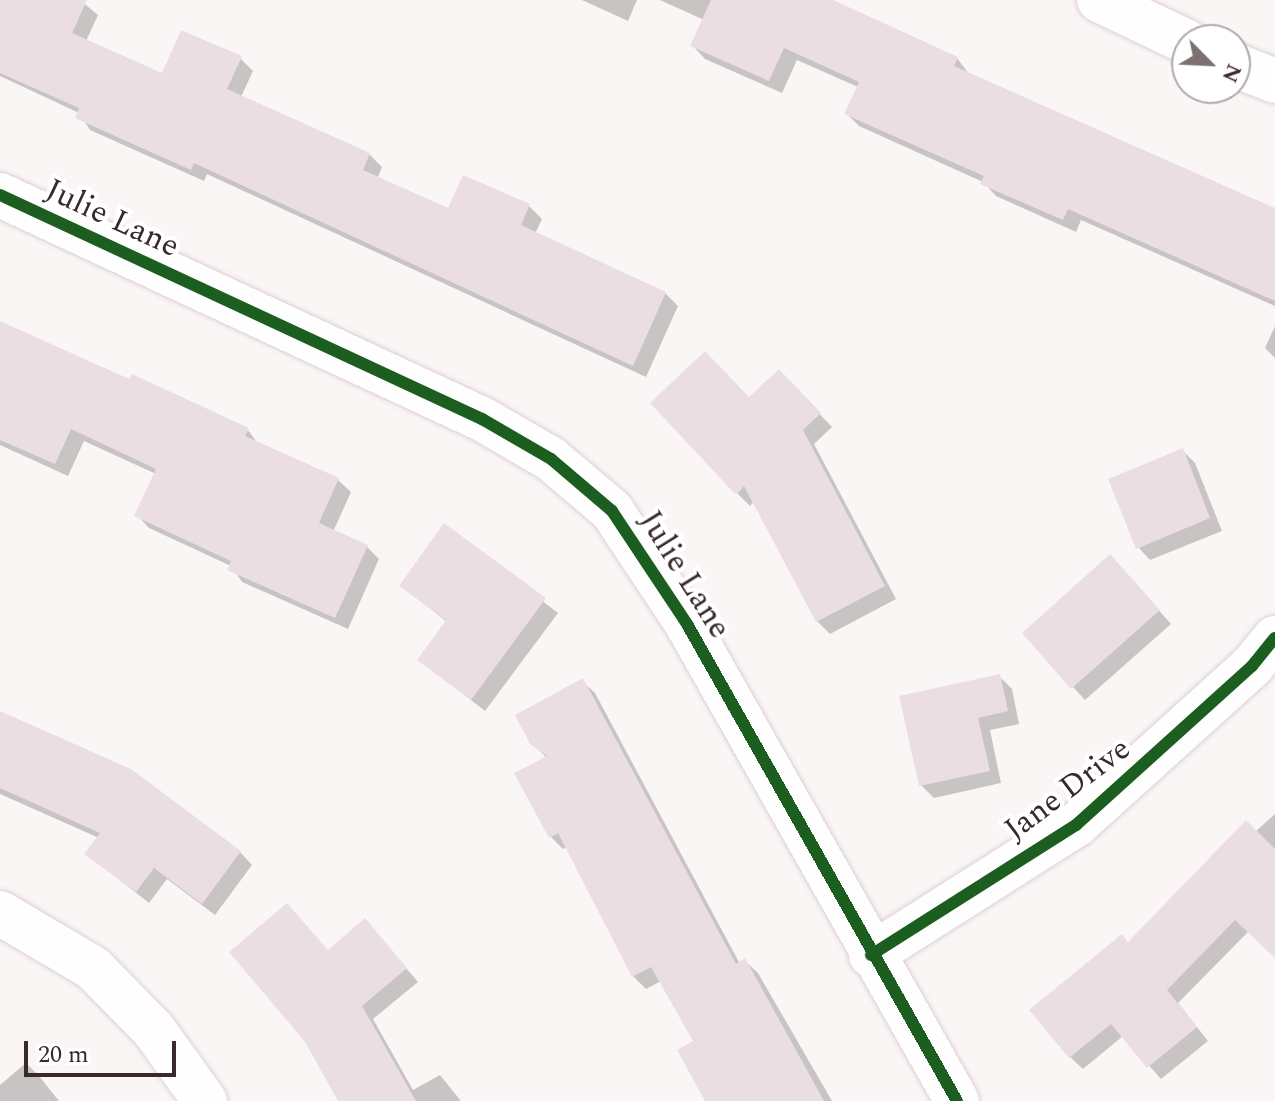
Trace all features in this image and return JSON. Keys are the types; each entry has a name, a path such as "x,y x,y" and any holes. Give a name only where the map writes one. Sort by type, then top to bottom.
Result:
{"street":[{"path":"1099,0 1171,34"},
{"path":"1251,71 1275,81"},
{"name":"Julie Lane","path":"0,195 482,419 551,459 612,511 687,624 871,955 957,1101"},
{"name":"Jane Drive","path":"871,955 1076,825 1232,686 1275,638"},
{"path":"0,913 93,968 153,1029 205,1101"}],"building":[{"path":"0,0 87,0 72,33 162,73 181,30 242,56 227,89 370,153 363,170 448,208 463,175 530,204 521,225 666,292 633,366 194,163 191,170 75,118 79,108 0,73"},
{"path":"711,0 833,0 958,57 954,66 1275,208 1275,301 1068,209 1063,220 980,184 984,176 844,114 859,82 784,48 769,81 690,46"},
{"path":"0,321 129,379 132,374 249,428 245,436 339,478 319,523 368,545 335,618 227,570 231,561 134,516 156,469 71,429 55,464 0,440"},
{"path":"705,351 749,397 779,369 821,413 803,430 885,586 816,622 744,486 736,495 650,403"},
{"path":"1183,448 1210,518 1136,549 1108,479"},
{"path":"444,523 546,598 471,700 417,660 446,620 399,586"},
{"path":"1110,554 1160,610 1071,689 1022,633"},
{"path":"1000,674 1008,711 978,718 990,771 919,786 899,696"},
{"path":"583,678 736,964 745,958 824,1101 705,1101 677,1050 693,1041 651,967 632,977 558,833 549,838 514,773 547,756 530,744 515,715"},
{"path":"0,711 131,769 241,851 202,904 154,868 136,892 84,854 100,833 0,788"},
{"path":"1246,820 1275,849 1275,958 1235,920 1167,990 1197,1027 1147,1068 1111,1024 1069,1058 1029,1010 1122,934 1128,942"},
{"path":"287,903 328,950 365,918 407,968 362,1006 416,1101 338,1101 305,1042 229,952"}],"cycle path":[{"path":"0,195 482,419 551,459 612,511 687,624 957,1101"},
{"path":"871,955 1076,825 1252,666 1275,638"}]}
